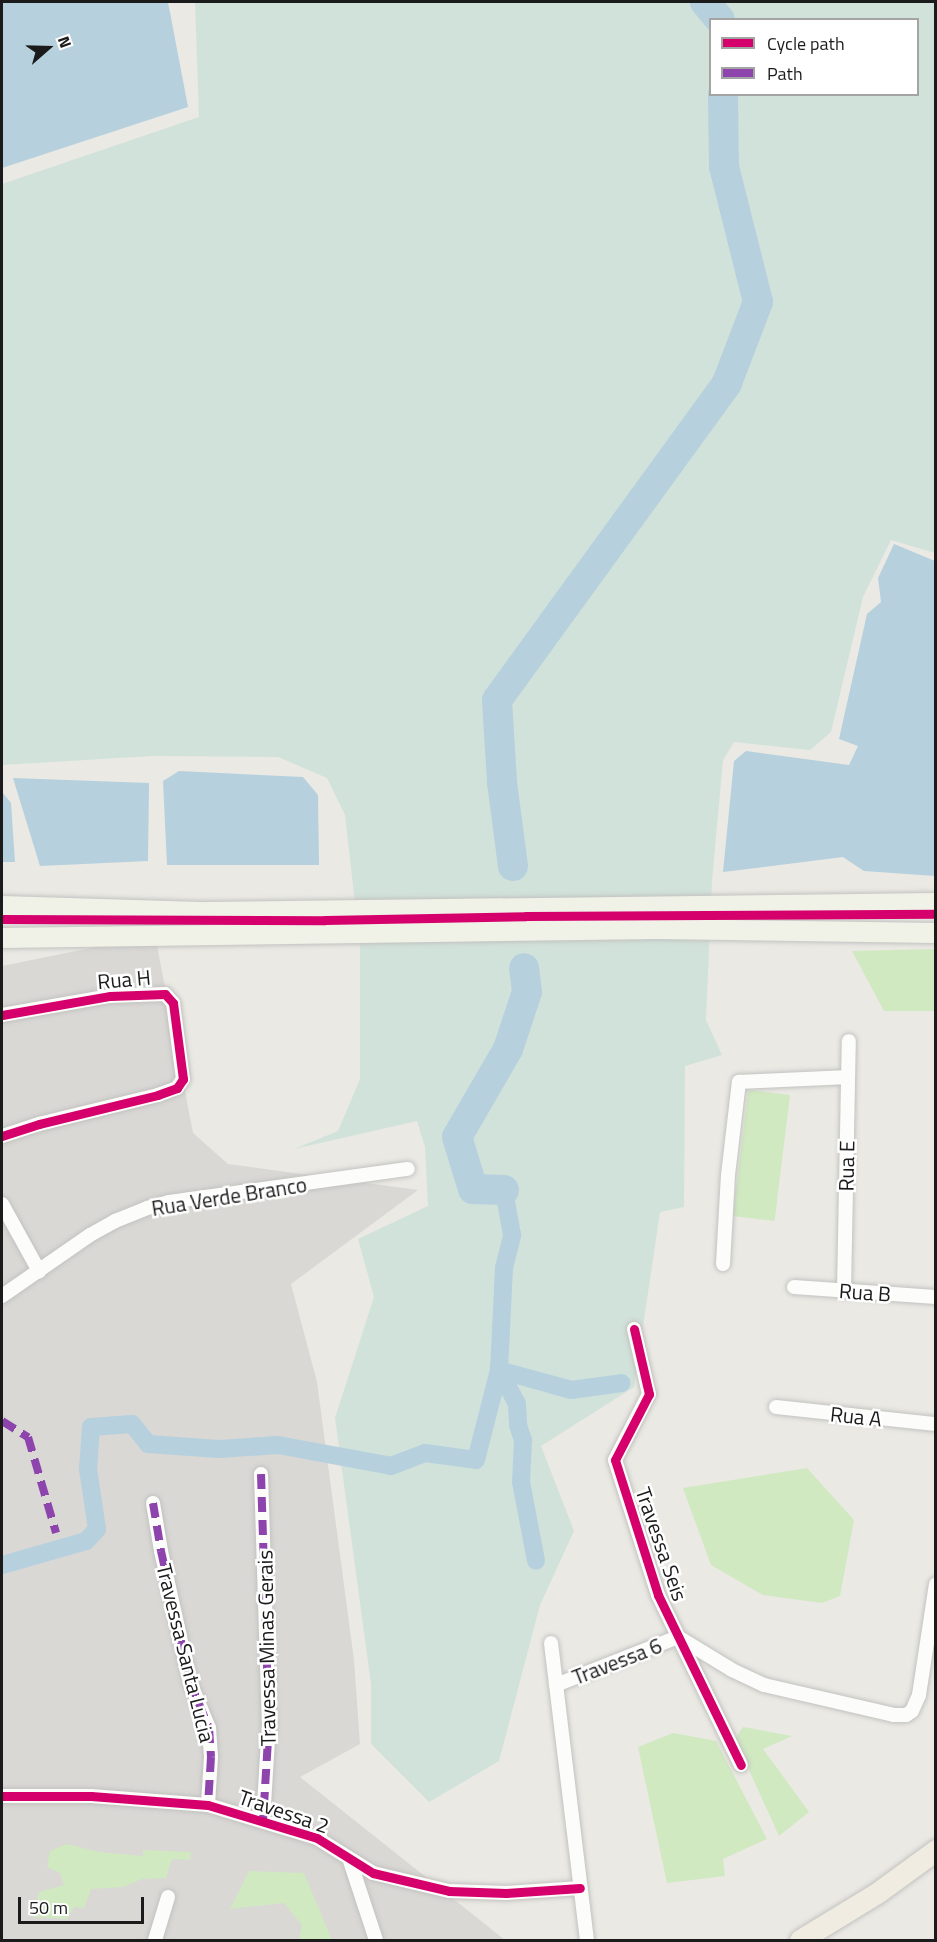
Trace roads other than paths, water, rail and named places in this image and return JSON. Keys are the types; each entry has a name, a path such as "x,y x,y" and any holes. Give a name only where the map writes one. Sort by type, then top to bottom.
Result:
{"main road":[{"path":"2,906 209,912 936,903"},
{"path":"2,938 658,929 936,933"},
{"path":"800,1941 876,1893 936,1850"}],"street":[{"name":"Rua H","path":"2,1015 110,996 156,992 168,995 173,1003 183,1079 180,1085 172,1091 39,1124 2,1136"},
{"name":"Rua E","path":"844,1291 849,1041"},
{"path":"723,1264 728,1175 739,1082 848,1077"},
{"name":"Rua Verde Branco","path":"2,1296 114,1221 147,1208 169,1202 408,1169"},
{"path":"2,1204 39,1271"},
{"name":"Rua B","path":"795,1287 936,1297"},
{"name":"Travessa Seis","path":"634,1329 649,1394 615,1460 647,1567 678,1637 741,1765"},
{"name":"Rua A","path":"776,1407 936,1424"},
{"name":"Travessa Minas Gerais","path":"261,1474 269,1723 263,1821"},
{"name":"Travessa Santa Lucia","path":"153,1503 190,1682 209,1728 211,1757 208,1805"},
{"path":"678,1637 732,1670 764,1685 903,1716 912,1711 919,1695 936,1584"},
{"name":"Travessa 6","path":"556,1684 678,1637"},
{"path":"551,1643 587,1941"},
{"name":"Travessa 2","path":"2,1796 91,1796 208,1805 327,1843 350,1861 373,1873 449,1891 506,1893 580,1888"},
{"path":"350,1861 376,1941"},
{"path":"154,1941 168,1897"}],"water":[{"path":"2,2 168,2 188,107 2,168"},
{"path":"894,544 935,561 935,876 864,871 843,857 723,872 734,761 746,751 849,765 858,746 839,739 867,614 881,602 878,578"},
{"path":"179,771 303,777 318,795 319,865 167,865 163,781"},
{"path":"13,778 149,783 148,861 40,866"},
{"path":"2,792 11,803 15,862 2,862"}],"waterway":[{"path":"705,2 718,18"},
{"path":"513,866 502,782 497,700 727,383 758,302 724,167 723,96"},
{"path":"504,1190 473,1189 457,1137 508,1049 527,992 524,968"},
{"path":"2,1565 86,1541 97,1529 88,1469 91,1427 132,1424 148,1444 219,1449 278,1445 391,1466 425,1453 476,1460 499,1370 504,1268 512,1235 504,1190"},
{"path":"499,1370 517,1404 518,1425 523,1440 521,1482 536,1561"},
{"path":"499,1370 571,1390 622,1383"}]}
